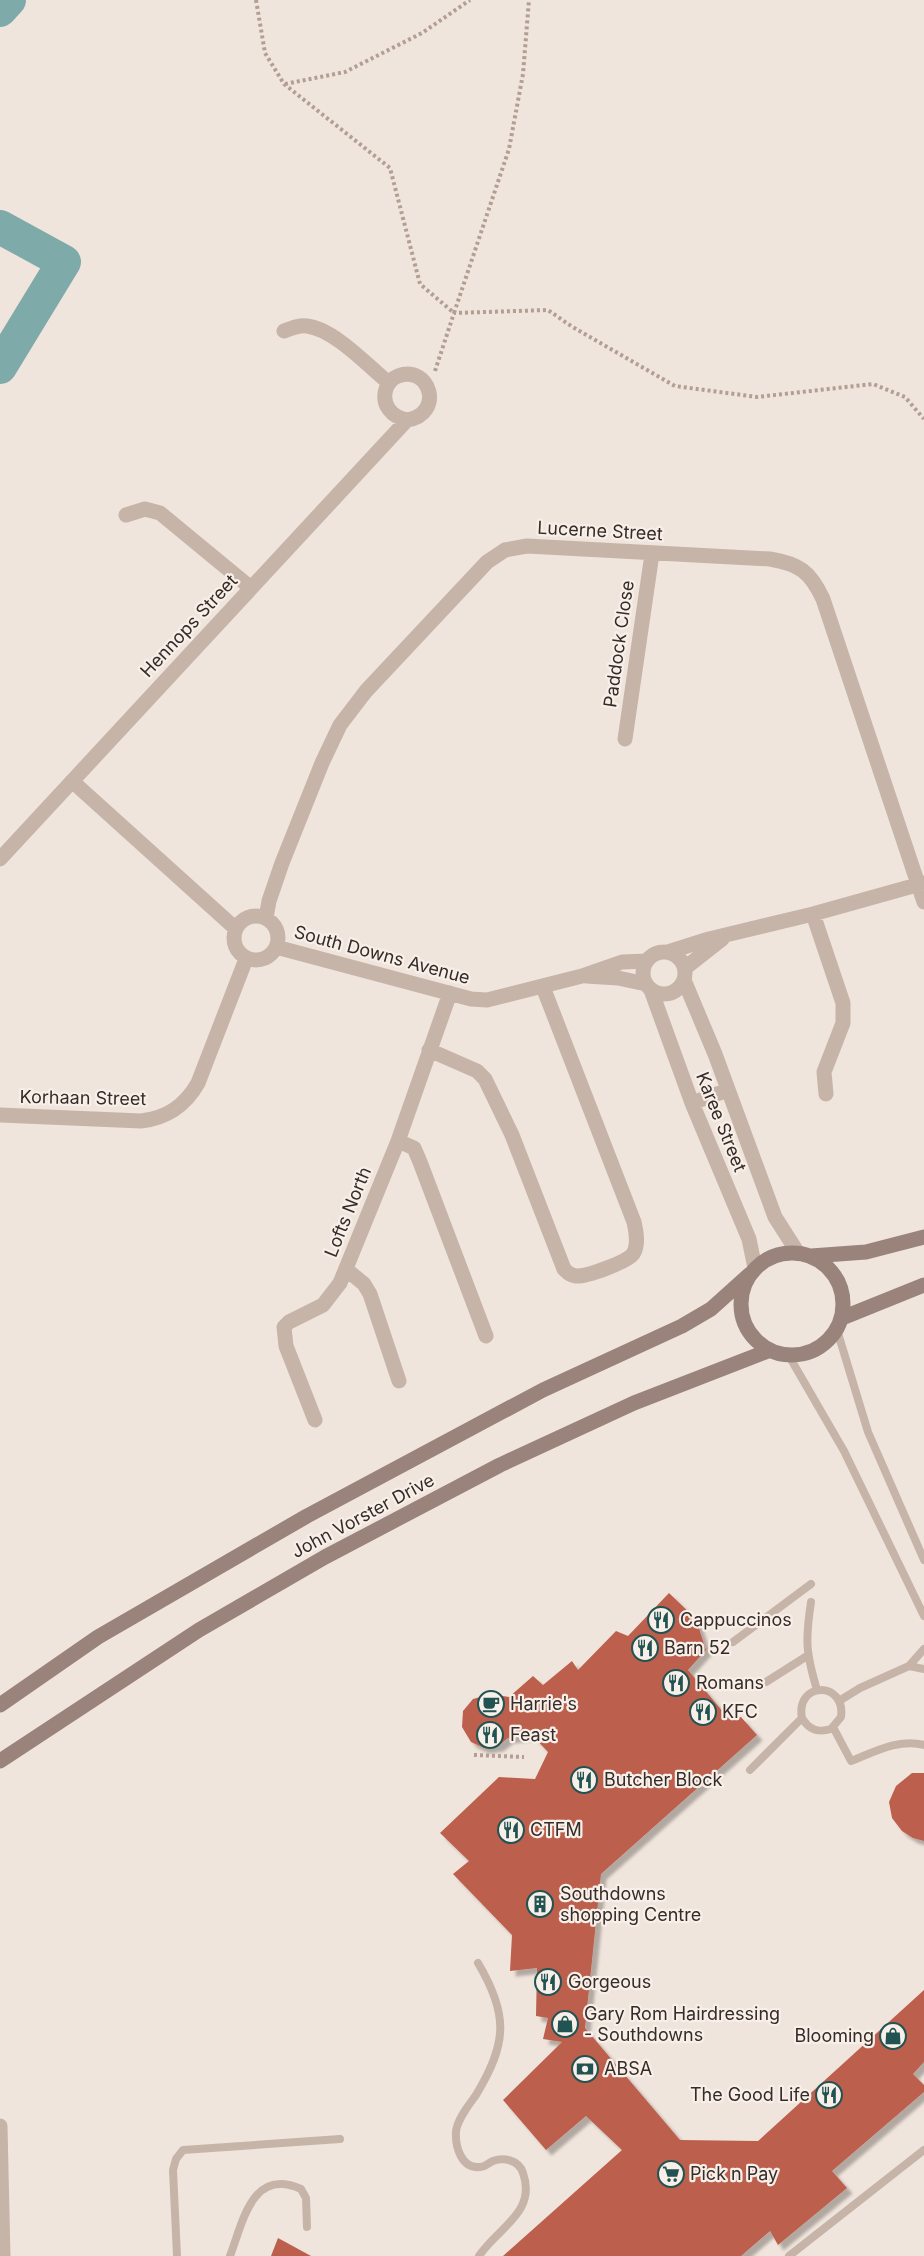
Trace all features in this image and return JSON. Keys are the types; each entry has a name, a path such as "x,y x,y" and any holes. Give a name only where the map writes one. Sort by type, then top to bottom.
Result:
{"street":[{"path":"284,332 300,326 318,328 332,336 389,383"},
{"path":"407,420 394,415 386,404 386,390 389,383 400,375 414,375 426,384 429,390"},
{"name":"Hennops Street","path":"0,859 407,420 420,416 430,397 429,390"},
{"path":"126,515 145,509 160,513 251,588"},
{"name":"Lucerne Street","path":"266,918 269,901 282,863 322,763 340,725 366,691 487,562 496,554 515,547 770,559 789,562 810,576 823,599 921,883 924,902"},
{"name":"Paddock Close","path":"625,739 652,554"},
{"path":"72,781 236,929"},
{"path":"729,935 711,946 685,974 678,989 668,994 649,987 643,972 647,961 656,953 668,952 729,935 813,914 921,883"},
{"path":"813,914 843,1003 843,1023 824,1072 826,1094"},
{"path":"249,917 266,918 276,928 278,934 272,955 255,961 239,954 233,937 236,929 249,917"},
{"name":"South Downs Avenue","path":"276,947 471,999 487,1000 543,987 622,962 647,961"},
{"path":"668,952 679,957 685,974"},
{"name":"Korhaan Street","path":"0,1116 141,1121 162,1117 169,1113 190,1097 198,1083 246,959"},
{"name":"Karee Street","path":"685,974 775,1217 805,1255"},
{"name":"South Downs Avenue","path":"582,976 618,978 649,987"},
{"path":"429,1050 477,1071 485,1079 512,1135 564,1269 570,1275 582,1276 626,1260 633,1254 636,1245 634,1222 543,987"},
{"name":"Karee Street","path":"649,987 692,1103 749,1239 752,1271"},
{"name":"Lofts North","path":"315,1420 286,1346 284,1327 289,1322 323,1305 333,1295 346,1270 398,1141 450,993"},
{"path":"692,1103 728,1090"},
{"path":"398,1141 414,1148 486,1336"},
{"path":"805,1255 827,1266 838,1281 843,1299 839,1324 825,1345 808,1354 789,1356 768,1351 754,1340 744,1325 740,1308 742,1290 752,1271 768,1259 783,1253 805,1255 866,1252 924,1237"},
{"path":"346,1270 364,1284 370,1294 399,1381"},
{"name":"John Vorster Drive","path":"0,1705 98,1637 307,1516 543,1390 682,1326 711,1309 752,1271"},
{"path":"839,1324 924,1285"},
{"name":"John Vorster Drive","path":"0,1761 199,1630 325,1557 510,1460 634,1403 768,1351"},
{"path":"0,2126 3,2256"}],"lane":[{"path":"839,1324 868,1432 924,1560"},
{"path":"789,1356 844,1451 924,1616"},
{"path":"734,1642 811,1584"},
{"path":"811,1602 806,1633 807,1656 817,1690"},
{"path":"839,1701 860,1688 909,1666 924,1649"},
{"path":"766,1682 807,1656"},
{"path":"909,1666 924,1669"},
{"path":"817,1690 831,1692 839,1701 841,1717 833,1727 824,1731 815,1731 805,1724 802,1718 803,1701 806,1696 817,1690"},
{"path":"750,1770 802,1718"},
{"path":"833,1727 851,1761 902,1743 914,1742 924,1745"},
{"path":"478,1963 497,2001 500,2042 495,2060 456,2128 459,2154 464,2162 482,2168 493,2161 506,2159 515,2162 523,2171 525,2182 521,2212 485,2246 479,2256"},
{"path":"177,2256 173,2170 176,2159 183,2150 340,2139"},
{"path":"789,2256 924,2150"},
{"path":"230,2256 251,2202 260,2190 269,2185 282,2184 301,2189 306,2198 307,2227"}],"path":[{"path":"256,0 265,53 284,84 390,168 420,284 454,313 548,310 571,326 675,386 757,397 873,384 905,397 924,418"},
{"path":"284,84 345,72 422,33 470,0"},
{"path":"429,390 509,149 523,74 529,0"},
{"path":"474,1755 524,1757"}],"building":[{"name":"Southdowns shopping Centre","path":"669,1593 696,1619 706,1650 688,1670 729,1719 741,1717 757,1735 601,1874 585,2028 680,2140 758,2141 924,1990 924,2062 913,2074 924,2085 924,2092 832,2171 847,2188 778,2245 770,2231 741,2256 503,2256 622,2150 586,2116 546,2150 503,2100 562,2042 543,2039 548,2018 536,2016 537,1968 510,1971 512,1935 453,1874 469,1861 440,1833 499,1777 535,1779 548,1752 532,1735 508,1738 498,1746 484,1748 471,1742 462,1727 463,1711 473,1699 491,1694 509,1697 533,1676 543,1685 572,1661 578,1670 616,1631 628,1636"},
{"path":"912,1773 924,1773 924,1841 913,1838 902,1831 892,1818 889,1802 896,1786"},
{"path":"278,2238 311,2256 271,2256"}],"waterway":[{"path":"0,10 9,0"},
{"path":"0,227 64,262 0,367"}],"place":[{"name":"Cappuccinos","path":"661,1620"},
{"name":"Barn 52","path":"645,1648"},
{"name":"Romans","path":"676,1683"},
{"name":"Harrie's","path":"491,1704"},
{"name":"KFC","path":"703,1712"},
{"name":"Feast","path":"490,1735"},
{"name":"Butcher Block","path":"584,1780"},
{"name":"CTFM","path":"511,1830"},
{"name":"Southdowns shopping Centre","path":"540,1904"},
{"name":"Gorgeous","path":"548,1982"},
{"name":"Gary Rom Hairdressing - Southdowns","path":"565,2024"},
{"name":"Blooming","path":"893,2036"},
{"name":"ABSA","path":"585,2069"},
{"name":"The Good Life","path":"829,2095"},
{"name":"Pick n Pay","path":"671,2174"}]}
